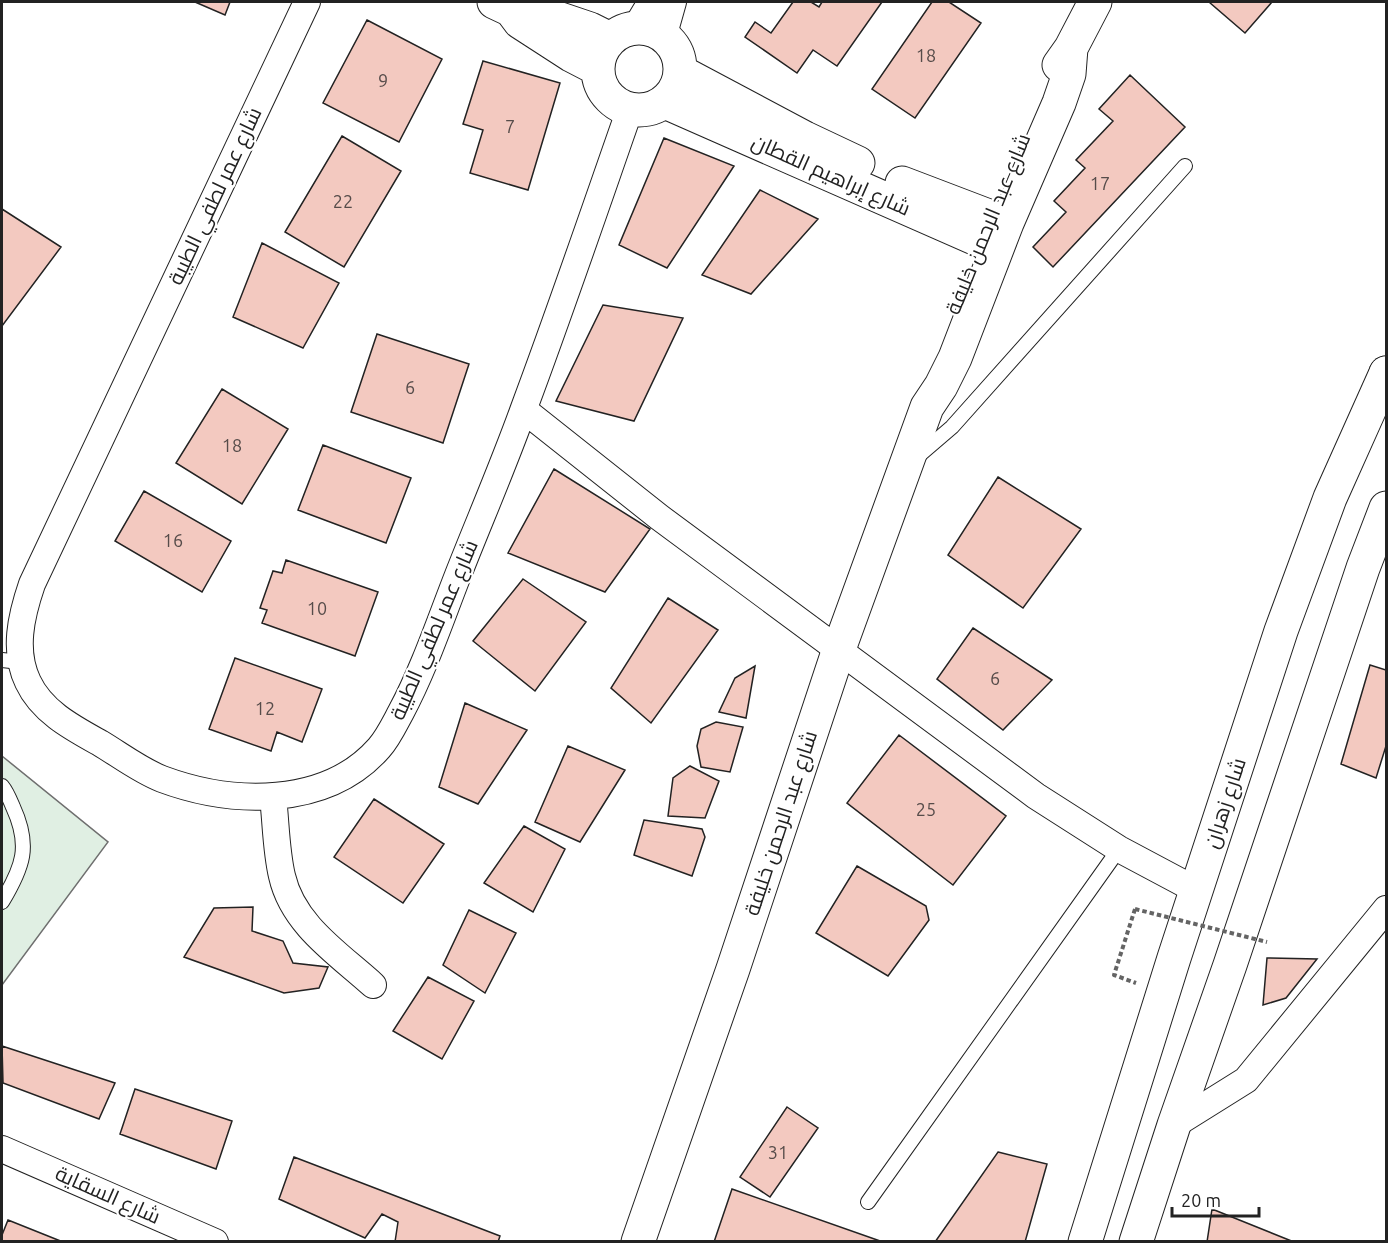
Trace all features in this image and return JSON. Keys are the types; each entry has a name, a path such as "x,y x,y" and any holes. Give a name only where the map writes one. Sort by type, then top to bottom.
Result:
{"street":[{"name":"شارع عمر لطفي الطيبة","path":"307,2 32,584 11,661 41,702 65,723 160,778 215,793 273,797 320,787 343,778 364,764 382,745 412,691 524,410 630,109"},
{"path":"503,6 525,7 590,29 640,25 674,45 680,57 681,72 676,88 665,102 648,109 630,109 610,99 603,90 598,69 599,58 640,25 673,2"},
{"name":"شارع عبد الرحمن خليفة","path":"638,1242 733,969 839,649 927,406 926,381 952,309 1062,93 1070,74 1071,48 1095,2"},
{"path":"503,6 520,22 571,55 598,69"},
{"name":"شارع إبراهيم القطان","path":"681,72 805,138 993,232"},
{"name":"شارع إبراهيم القطان","path":"665,102 993,232"},
{"name":"شارع زهران","path":"1085,1242 1285,620 1330,498 1386,374"},
{"path":"524,410 659,517 1036,796 1119,849 1197,890"},
{"path":"1136,1242 1359,579 1386,508"},
{"path":"273,797 282,876 298,915 308,927 373,986"},
{"path":"1174,1125 1246,1080 1386,909"},
{"name":"شارع السقاية","path":"2,1149 215,1242"}],"lane":[{"path":"906,466 952,428 1185,166"},
{"path":"2,786 20,822 24,849 18,876 2,903"},
{"path":"868,1202 1119,849"}],"path":[{"path":"1114,975 1135,909 1267,942"}],"green space":[{"path":"2,756 108,842 2,985"}],"building":[{"path":"195,2 230,2 225,15"},
{"path":"793,2 811,2 819,7 822,2 882,2 837,66 813,50 797,73 745,37 755,22 771,33"},
{"path":"932,2 949,2 981,23 915,118 872,89"},
{"path":"1209,2 1272,2 1245,33"},
{"path":"367,20 442,59 399,142 323,103"},
{"path":"483,61 560,83 528,190 470,173 483,130 463,124"},
{"path":"1130,75 1185,127 1053,267 1033,247 1066,212 1054,201 1085,168 1076,160 1113,121 1099,109"},
{"path":"342,136 401,171 344,267 285,232"},
{"path":"664,138 734,166 667,268 619,245"},
{"path":"760,190 818,219 751,294 702,275"},
{"path":"2,209 61,247 2,326"},
{"path":"262,243 339,283 303,348 233,317"},
{"path":"603,305 683,318 634,421 556,401"},
{"path":"377,334 469,364 443,443 351,412"},
{"path":"222,389 288,429 242,504 176,463"},
{"path":"323,445 411,478 386,543 298,510"},
{"path":"554,469 650,529 605,592 508,553"},
{"path":"998,477 1081,529 1023,608 948,555"},
{"path":"144,491 231,541 202,592 115,541"},
{"path":"286,560 378,592 355,656 262,623 267,610 260,608 273,571 282,573"},
{"path":"523,579 586,622 535,691 473,641"},
{"path":"668,598 718,630 651,723 611,688"},
{"path":"973,628 1052,680 1003,730 937,679"},
{"path":"235,658 322,689 302,742 277,732 271,751 209,729"},
{"path":"1370,665 1386,670 1386,746 1376,778 1341,764"},
{"path":"755,666 746,718 719,712 735,678"},
{"path":"465,703 527,730 478,804 439,787"},
{"path":"716,722 743,727 730,772 701,767 697,746 701,729"},
{"path":"899,735 1006,816 953,885 847,803"},
{"path":"568,746 625,770 580,842 535,822"},
{"path":"690,766 719,781 705,818 668,816 673,778"},
{"path":"374,799 444,844 403,903 334,857"},
{"path":"644,820 702,829 705,837 692,876 634,855"},
{"path":"524,826 565,849 533,912 484,883"},
{"path":"857,866 926,906 929,920 888,976 816,933"},
{"path":"253,907 252,931 283,941 293,963 328,967 319,988 284,993 184,957 214,908"},
{"path":"469,910 516,933 485,993 443,965"},
{"path":"1267,958 1317,959 1286,998 1263,1005"},
{"path":"428,977 474,1001 442,1059 393,1031"},
{"path":"2,1046 115,1083 99,1119 3,1083"},
{"path":"135,1089 232,1121 216,1169 120,1134"},
{"path":"787,1107 818,1128 770,1197 740,1177"},
{"path":"998,1152 1047,1164 1025,1242 935,1242"},
{"path":"294,1157 500,1236 498,1242 395,1242 398,1222 382,1214 365,1238 279,1199"},
{"path":"732,1189 883,1242 714,1242"},
{"path":"1212,1209 1294,1242 1207,1242"},
{"path":"8,1220 63,1242 2,1242 2,1235"}]}
